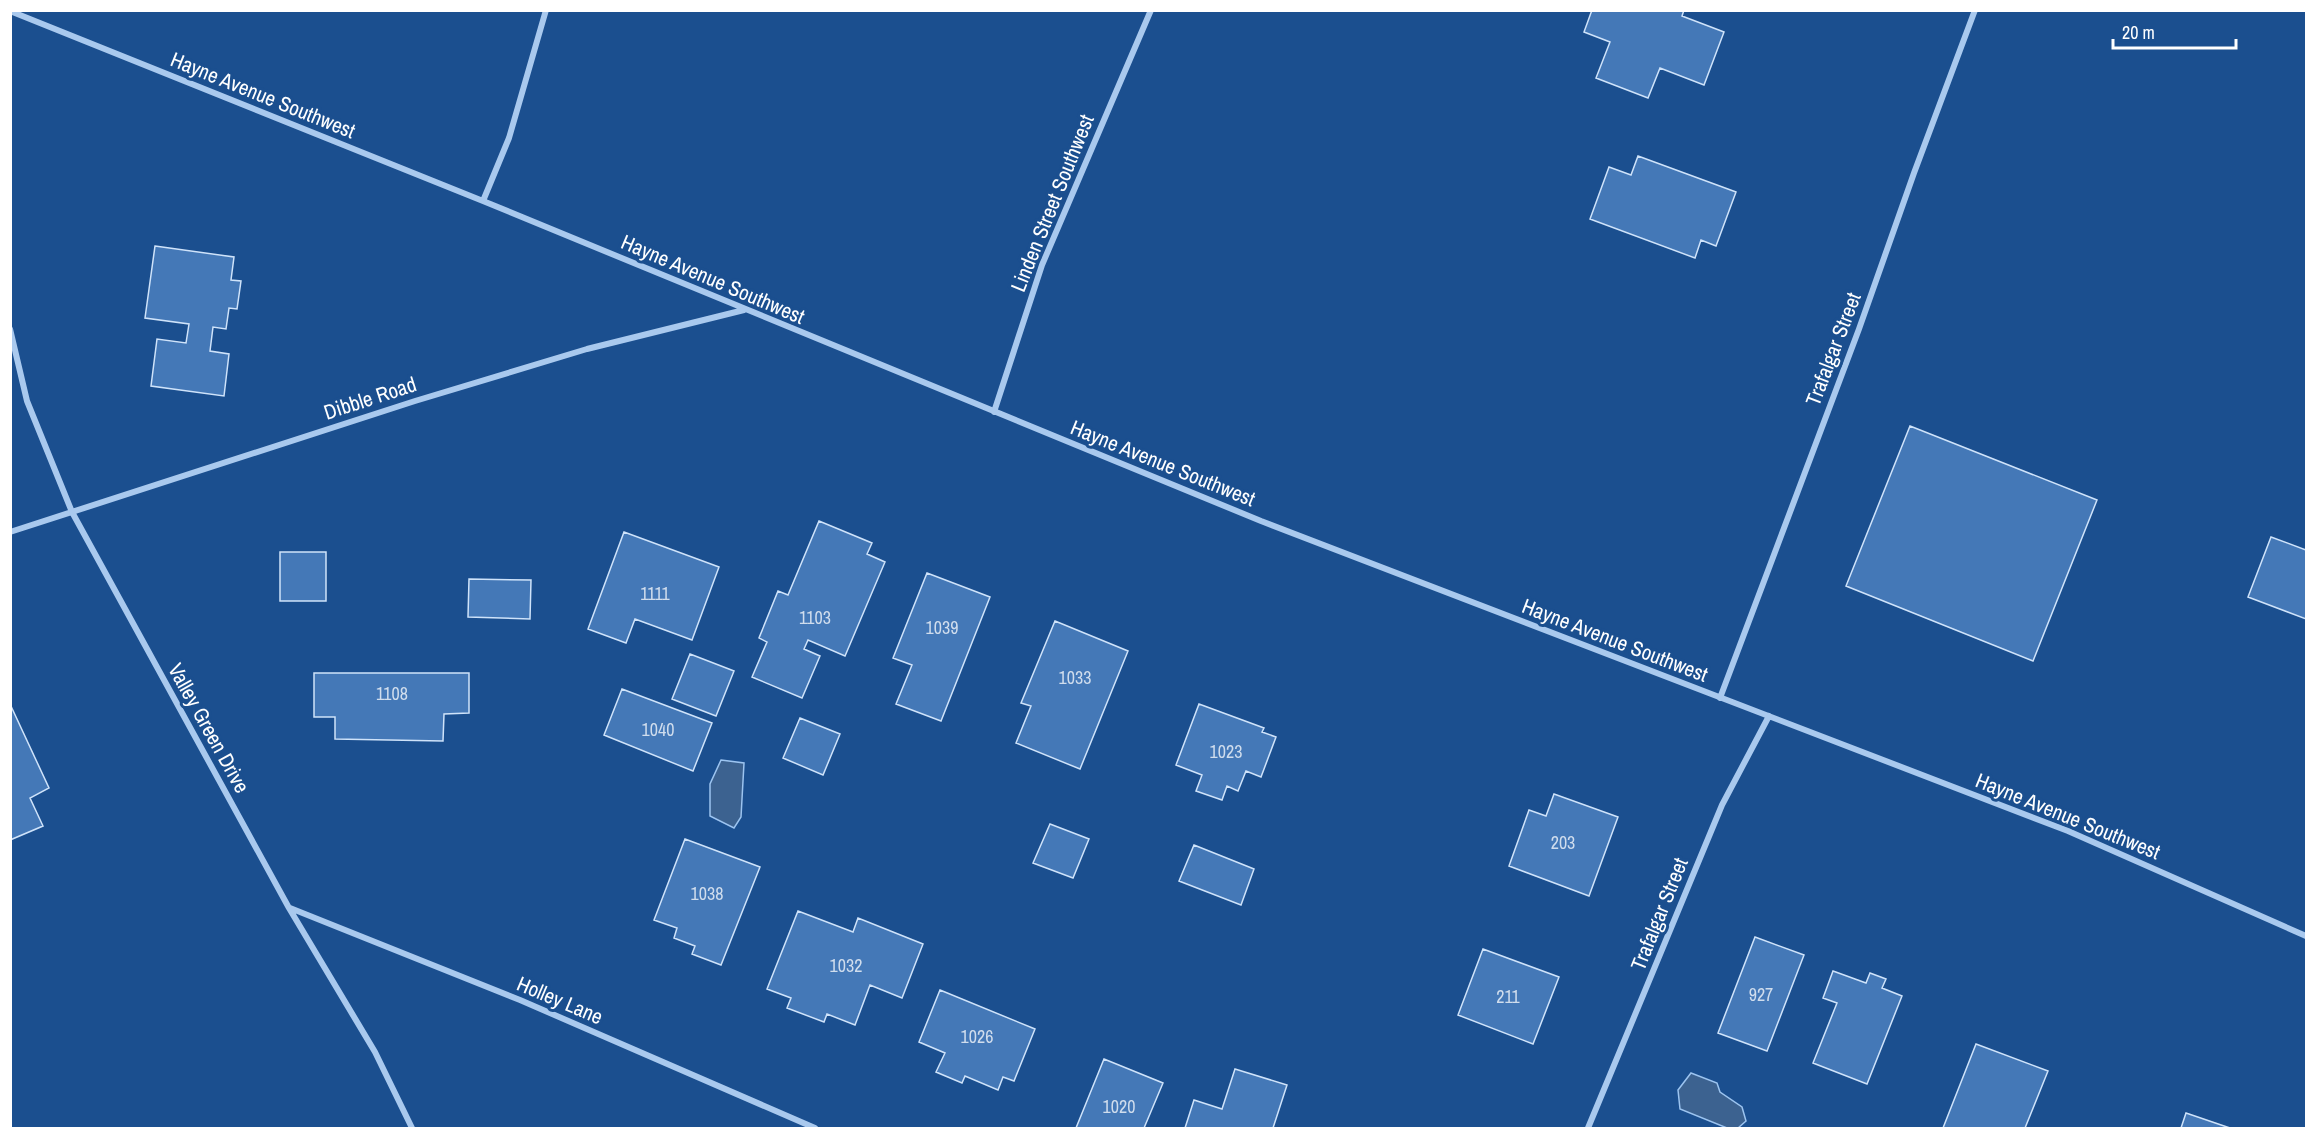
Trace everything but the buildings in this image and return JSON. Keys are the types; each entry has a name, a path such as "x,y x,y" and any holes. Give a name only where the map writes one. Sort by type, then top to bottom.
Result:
{"street":[{"name":"Hayne Avenue Southwest","path":"10,10 483,201 1261,521 2068,831 2307,936"},
{"path":"483,201 509,138 546,10"},
{"name":"Linden Street Southwest","path":"994,412 1042,265 1150,10"},
{"name":"Trafalgar Street","path":"1720,698 1976,10"},
{"name":"Dibble Road","path":"10,532 587,348 744,310"},
{"name":"Valley Green Drive","path":"10,329 27,401 72,512 289,908 375,1052 412,1128"},
{"name":"Trafalgar Street","path":"1588,1128 1722,805 1769,716"},
{"name":"Holley Lane","path":"289,908 520,1000 815,1128"}],"water":[{"path":"721,760 744,763 741,817 734,828 710,816 710,784"},
{"path":"1691,1073 1717,1083 1720,1092 1742,1107 1746,1121 1738,1128 1727,1128 1680,1109 1678,1090"}]}
